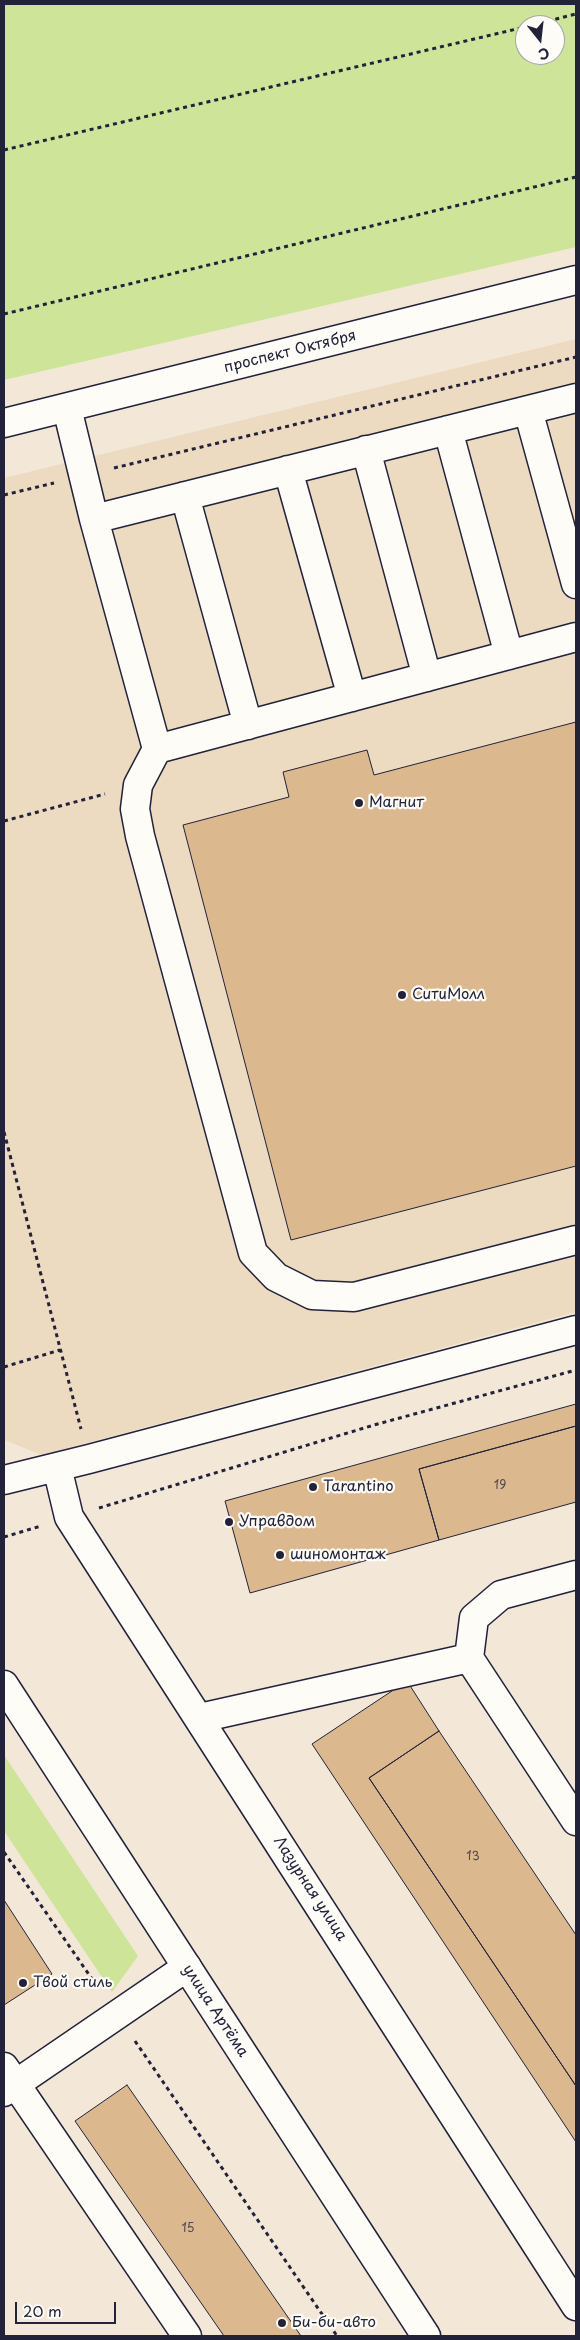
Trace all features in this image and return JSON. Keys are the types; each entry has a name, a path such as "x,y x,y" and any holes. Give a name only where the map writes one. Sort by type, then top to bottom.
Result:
{"street":[{"name":"проспект Октября","path":"4,423 576,280"},
{"path":"94,519 576,398"},
{"path":"67,408 94,519 157,748 138,785 135,809 140,836 253,1253 276,1277 312,1295 354,1297 576,1240"},
{"path":"528,410 576,584"},
{"path":"448,430 509,655"},
{"path":"366,450 427,677"},
{"path":"288,470 352,697"},
{"path":"185,496 248,725"},
{"path":"157,748 576,637"},
{"path":"4,1480 57,1468 576,1330"},
{"name":"Лазурная улица","path":"57,1468 70,1517 576,2306"},
{"path":"576,1575 501,1595 474,1618 469,1658 576,1821"},
{"path":"200,1718 469,1658"},
{"name":"улица Артёма","path":"4,1685 426,2336"},
{"path":"188,1967 117,2015 8,2081 188,2336"}],"path":[{"path":"4,150 515,29"},
{"path":"4,314 576,178"},
{"path":"4,495 576,357"},
{"path":"4,821 138,785"},
{"path":"4,1132 89,1459"},
{"path":"4,1367 60,1350"},
{"path":"4,1537 374,1425 576,1370"},
{"path":"4,1852 337,2336"}],"shaded area":[{"path":"576,339 576,1312 42,1455 4,1440 4,478"}],"green space":[{"path":"4,4 576,4 576,247 4,380"},
{"path":"4,1755 138,1956 112,1992 4,1831"}],"building":[{"name":"СитиМолл","path":"576,722 576,1166 291,1240 183,825 289,797 283,772 367,750 374,775"},
{"path":"576,1404 576,1426 419,1469 439,1540 250,1593 225,1501"},
{"path":"576,1426 576,1502 439,1540 419,1469"},
{"path":"407,1681 439,1731 369,1778 576,2086 576,2142 312,1744"},
{"path":"439,1731 576,1935 576,2086 369,1778"},
{"path":"4,1900 52,1974 4,2005"},
{"path":"127,2085 301,2336 224,2336 75,2121"}],"place":[{"name":"Магнит","path":"359,803"},
{"name":"СитиМолл","path":"402,995"},
{"name":"Tarantino","path":"313,1487"},
{"name":"Управдом","path":"229,1522"},
{"name":"шиномонтаж","path":"280,1555"},
{"name":"Твой стиль","path":"23,1983"},
{"name":"Би-би-авто","path":"282,2323"}]}
